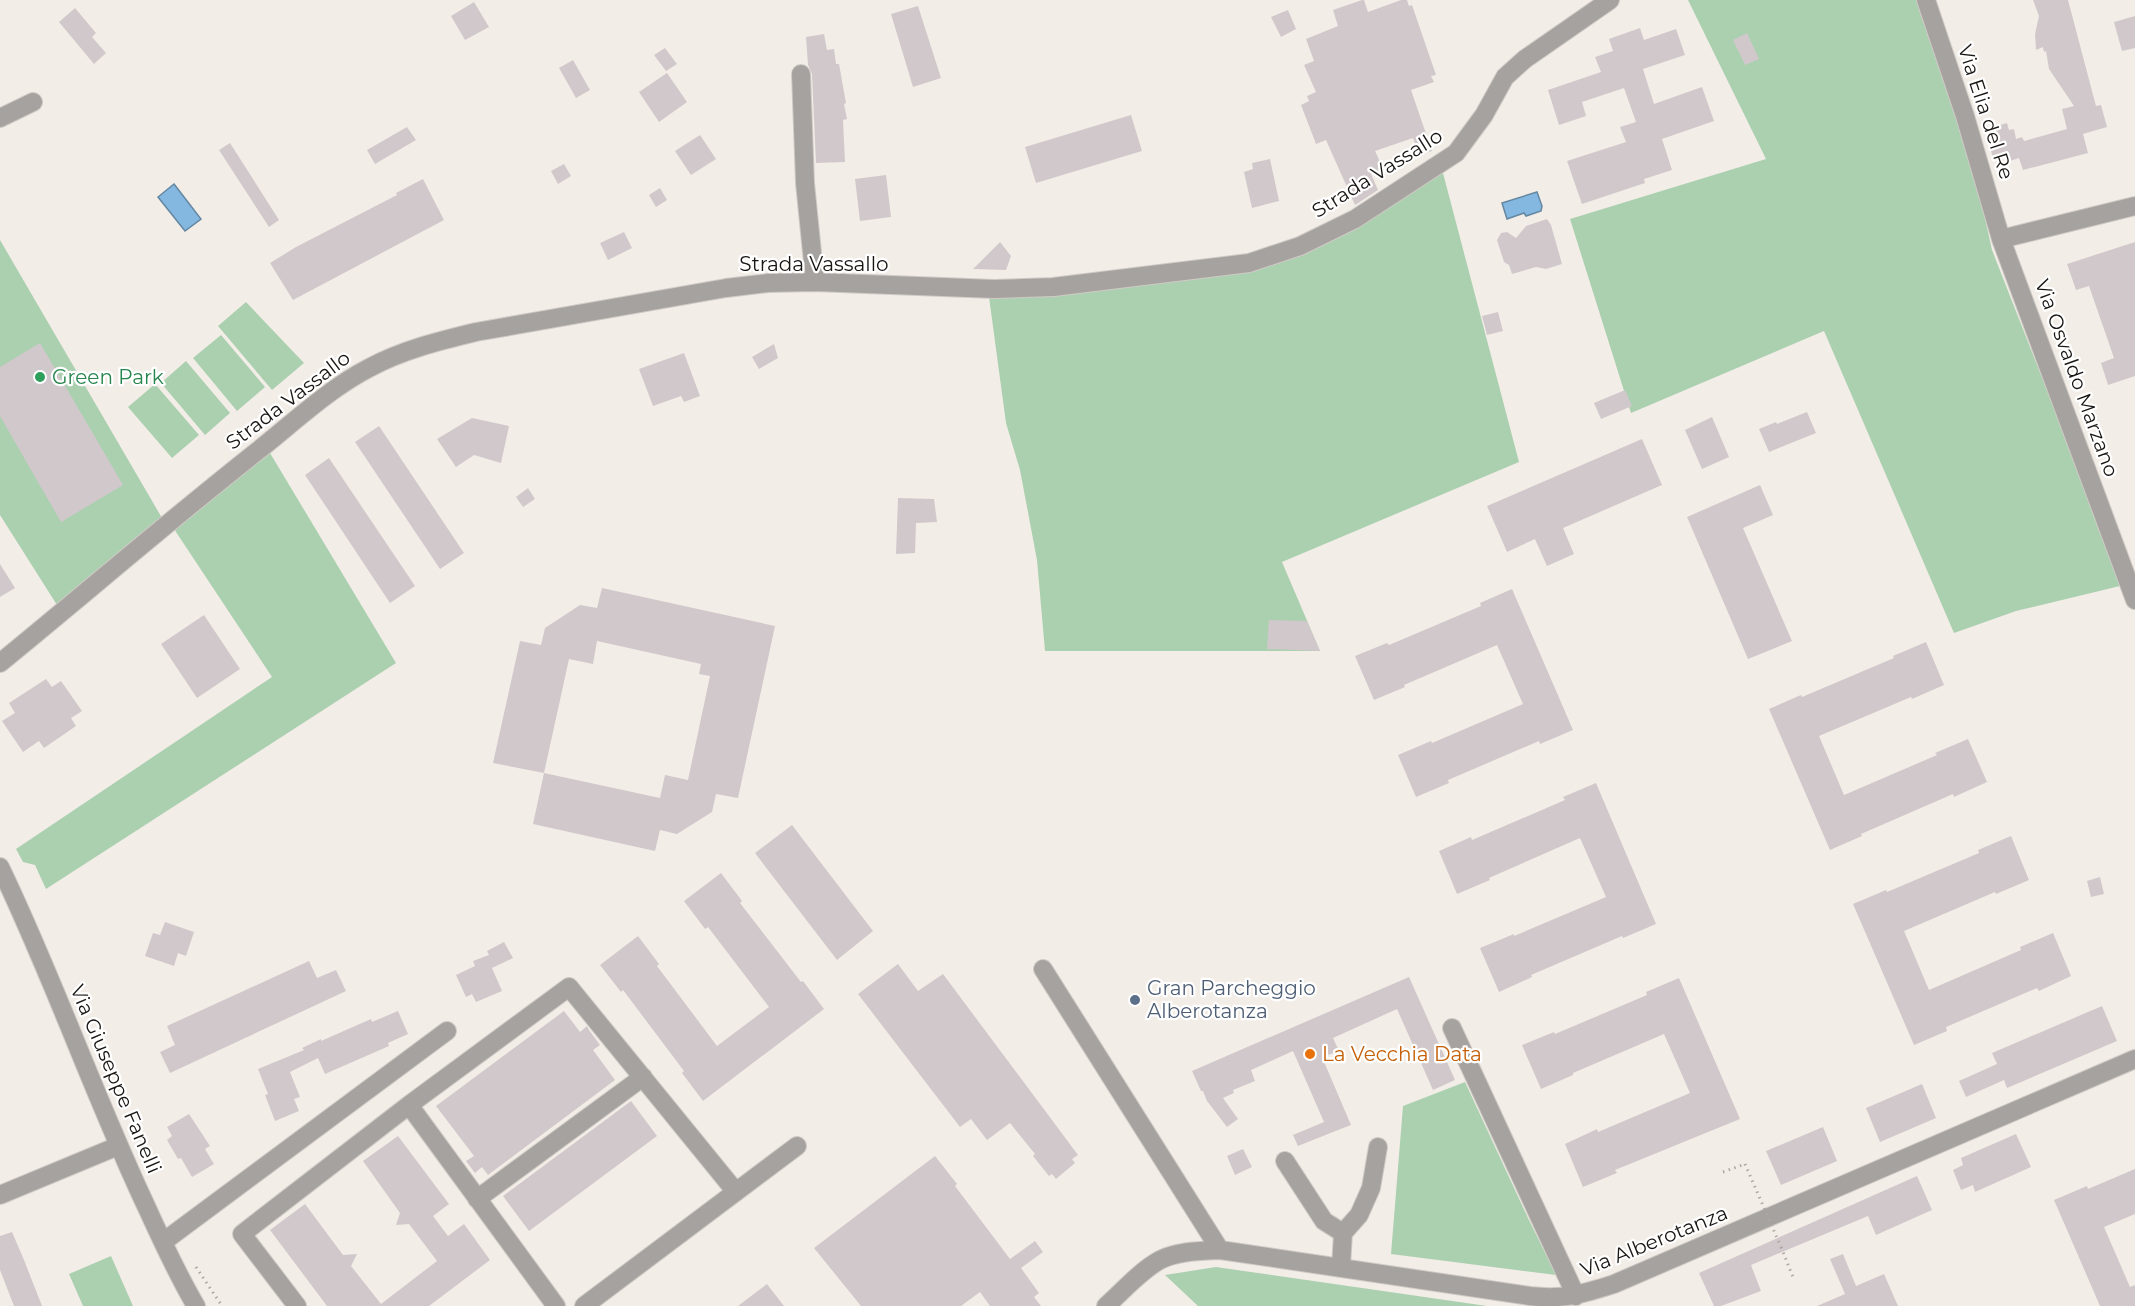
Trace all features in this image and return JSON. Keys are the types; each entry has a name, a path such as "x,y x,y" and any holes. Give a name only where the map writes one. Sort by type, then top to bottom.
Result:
{"street":[{"name":"Strada Vassallo","path":"0,663 180,513 336,389 368,368 437,341 476,332 726,288 768,283 814,282 994,290 1063,286 1249,264 1300,246 1355,219 1456,153 1484,115 1505,77 1525,59 1610,0"},
{"name":"Via Elia del Re","path":"1926,0 1965,116 2001,239"},
{"path":"801,74 805,183 814,282"},
{"path":"0,118 33,102"},
{"path":"2001,239 2135,206"},
{"name":"Via Osvaldo Marzano","path":"2001,239 2133,591"},
{"name":"Via Giuseppe Fanelli","path":"0,867 31,933 118,1146 181,1280 196,1306"},
{"path":"1043,969 1220,1250"},
{"path":"297,1306 242,1234 409,1105 568,987 736,1192"},
{"path":"1452,1028 1576,1296"},
{"path":"163,1242 447,1031"},
{"name":"Via Alberotanza","path":"1106,1306 1162,1259 1197,1251 1220,1250 1551,1298 1576,1296 1614,1284 2135,1059"},
{"path":"477,1199 643,1077"},
{"path":"409,1105 556,1306"},
{"path":"0,1195 118,1146"},
{"path":"584,1306 797,1146"},
{"path":"1341,1268 1343,1233 1359,1215 1371,1188 1378,1147"},
{"path":"1285,1161 1324,1221 1343,1233"}],"path":[{"path":"1723,1172 1744,1164 1793,1277"}],"green space":[{"path":"1688,0 1918,0 1970,150 1992,250 2077,467 2120,586 2016,611 1954,633 1824,331 1631,413 1570,219 1766,159"},
{"path":"1443,173 1519,462 1282,562 1320,651 1045,651 1037,560 1020,470 1006,423 989,297 1075,294 1194,276 1372,215"},
{"name":"Green Park","path":"0,240 162,518 57,605 0,515"},
{"path":"246,302 304,363 272,390 218,326"},
{"path":"221,335 265,387 237,411 193,358"},
{"path":"186,361 230,413 205,435 161,383"},
{"path":"155,384 199,435 172,458 128,407"},
{"path":"270,453 396,663 46,889 35,865 23,862 16,849 272,677 174,529"},
{"path":"1465,1082 1556,1275 1391,1254 1403,1106"},
{"path":"111,1256 133,1306 83,1306 69,1274"},
{"path":"1216,1267 1487,1306 1198,1306 1165,1275"}],"water":[{"path":"174,184 201,219 185,231 158,197"},
{"path":"1537,192 1542,206 1541,211 1526,216 1524,213 1507,219 1502,203"}],"building":[{"path":"1362,0 1368,12 1401,0 1407,0 1409,6 1412,5 1436,75 1431,76 1434,82 1411,90 1432,151 1419,155 1413,138 1375,151 1383,168 1371,174 1378,190 1355,205 1326,140 1316,144 1301,105 1309,101 1307,96 1316,92 1304,65 1314,61 1306,39 1338,26 1333,10"},
{"path":"2033,0 2068,0 2096,106 2101,105 2107,127 2083,134 2088,153 2023,170 2019,158 2010,161 2008,154 1993,158 1987,136 1992,135 1990,128 2007,123 2009,130 2014,129 2016,139 2022,137 2024,141 2067,129 2062,109 2074,106 2049,69 2046,51 2044,52 2043,47 2036,50 2035,34 2039,16"},
{"path":"474,2 489,27 465,40 451,16"},
{"path":"918,6 941,78 913,87 891,14"},
{"path":"75,8 96,33 92,37 106,53 94,64 59,22"},
{"path":"1288,10 1296,29 1281,37 1271,17"},
{"path":"2135,16 2135,48 2122,51 2114,22"},
{"path":"1640,28 1644,40 1676,29 1685,55 1643,69 1654,104 1702,87 1714,121 1662,139 1672,170 1644,179 1645,183 1582,204 1567,161 1626,142 1620,127 1636,122 1624,88 1582,102 1586,116 1559,125 1548,90 1601,72 1595,57 1613,51 1609,39"},
{"path":"1747,33 1759,59 1745,65 1733,40"},
{"path":"824,34 827,50 834,49 836,64 839,64 846,103 844,104 847,119 843,120 845,162 816,163 812,74 808,65 806,37"},
{"path":"665,48 677,64 666,71 654,55"},
{"path":"573,60 590,90 576,98 559,68"},
{"path":"667,73 687,102 659,122 639,92"},
{"path":"1131,115 1142,151 1036,183 1025,147"},
{"path":"407,127 416,140 375,164 367,150"},
{"path":"700,135 716,159 691,175 675,151"},
{"path":"230,143 279,220 269,227 219,150"},
{"path":"1270,159 1279,201 1252,208 1244,172 1253,169 1252,163"},
{"path":"564,164 571,176 558,184 551,171"},
{"path":"886,175 891,217 860,221 855,179"},
{"path":"423,179 444,220 293,300 270,263"},
{"path":"660,188 667,200 656,207 649,195"},
{"path":"1547,219 1551,225 1562,264 1546,269 1536,267 1512,274 1509,265 1504,262 1497,240 1501,233 1507,232 1516,238 1526,226"},
{"path":"624,232 632,248 608,260 600,243"},
{"path":"1000,242 1011,256 1006,270 973,269"},
{"path":"2135,242 2135,376 2108,385 2101,363 2114,358 2089,286 2076,290 2067,264"},
{"path":"1498,312 1503,331 1487,335 1482,316"},
{"path":"40,343 123,485 61,522 0,416 0,367"},
{"path":"774,344 778,358 759,369 752,357"},
{"path":"684,353 700,396 684,402 681,396 653,406 639,369"},
{"path":"1625,390 1632,406 1601,419 1594,403"},
{"path":"1807,412 1816,433 1769,452 1759,429"},
{"path":"1712,417 1729,457 1702,469 1685,430"},
{"path":"472,418 509,426 501,463 474,455 456,467 437,439"},
{"path":"379,426 464,553 440,569 355,442"},
{"path":"1642,439 1662,485 1563,528 1574,554 1547,566 1535,539 1507,552 1487,506"},
{"path":"329,458 415,586 390,603 305,475"},
{"path":"1760,485 1773,515 1743,528 1792,641 1748,659 1687,517"},
{"path":"528,488 535,499 523,507 516,497"},
{"path":"898,498 934,499 937,522 916,523 915,553 896,554"},
{"path":"0,564 15,588 0,597"},
{"path":"602,588 775,626 738,798 716,794 712,812 677,834 660,830 655,851 533,824 544,773 493,763 520,641 541,645 545,628 580,605 597,608","holes":["597,641 701,664 699,674 710,676 688,780 665,775 660,798 544,773 569,659 593,664"]},
{"path":"1512,589 1573,730 1540,744 1539,741 1448,780 1449,783 1416,797 1398,755 1523,704 1497,645 1374,700 1355,656 1387,643 1389,645 1481,606 1480,603"},
{"path":"204,615 240,669 197,698 161,644"},
{"path":"1269,620 1307,621 1320,651 1267,649"},
{"path":"1926,642 1944,685 1819,736 1844,795 1937,755 1935,753 1968,739 1987,782 1954,797 1953,794 1830,850 1769,709 1894,658 1893,656"},
{"path":"46,679 52,687 61,681 82,711 71,718 76,726 44,748 39,741 23,752 2,721 15,713 9,703"},
{"path":"1596,783 1656,924 1531,975 1532,977 1499,992 1480,948 1606,897 1580,838 1457,894 1439,851 1471,837 1472,840 1565,800 1563,797"},
{"path":"792,825 873,931 837,960 755,853"},
{"path":"2011,836 2029,880 1904,931 1929,990 2021,950 2020,947 2053,933 2071,976 1946,1027 1947,1031 1914,1045 1853,904 1979,853 1978,850"},
{"path":"721,873 742,901 740,903 824,1009 703,1101 682,1073 684,1071 623,990 621,992 600,965 638,936 659,964 657,966 717,1046 769,1007 708,927 705,929 684,901"},
{"path":"2100,877 2104,894 2091,897 2087,881"},
{"path":"165,922 194,932 186,956 178,953 174,966 145,956 153,933 160,935"},
{"path":"504,942 513,958 492,968 502,991 476,1002 472,994 466,997 456,975 475,966 473,961 489,955 487,951"},
{"path":"309,961 317,978 336,970 346,991 170,1073 160,1052 175,1045 167,1026"},
{"path":"898,964 918,991 943,974 1078,1155 1072,1159 1075,1163 1056,1179 1052,1174 1049,1176 1010,1123 987,1140 971,1119 960,1127 858,994"},
{"path":"1409,977 1455,1080 1433,1090 1397,1009 1333,1038 1339,1051 1322,1057 1351,1125 1298,1146 1293,1135 1324,1122 1293,1051 1251,1070 1255,1081 1233,1090 1234,1093 1223,1098 1238,1119 1227,1127 1201,1091 1192,1071"},
{"path":"1679,978 1740,1119 1615,1170 1617,1173 1583,1187 1565,1144 1690,1093 1664,1034 1541,1089 1522,1045 1554,1032 1555,1034 1647,995 1646,992"},
{"path":"2102,1006 2117,1041 2007,1088 2004,1080 1966,1097 1959,1081 1997,1064 1992,1053"},
{"path":"398,1011 408,1034 388,1043 389,1046 325,1074 318,1058 290,1072 300,1097 294,1099 299,1111 275,1121 258,1069 304,1050 302,1048 321,1039 321,1041 371,1019 372,1022"},
{"path":"564,1011 580,1032 587,1026 600,1045 593,1050 615,1080 488,1175 482,1167 475,1173 466,1161 474,1156 436,1106"},
{"path":"1922,1084 1936,1118 1880,1142 1866,1108"},
{"path":"631,1101 657,1136 529,1231 503,1196"},
{"path":"189,1114 210,1146 205,1149 214,1164 192,1177 167,1140 172,1136 167,1127"},
{"path":"1823,1127 1837,1161 1781,1185 1766,1151"},
{"path":"2016,1134 2031,1167 1975,1192 1973,1185 1961,1190 1953,1170 1963,1165 1961,1158"},
{"path":"398,1136 449,1204 433,1216 448,1236 464,1224 490,1260 429,1306 327,1306 270,1230 305,1204 343,1255 357,1254 351,1266 381,1304 437,1261 409,1224 396,1225 400,1213 363,1161"},
{"path":"1243,1149 1252,1167 1235,1175 1227,1156"},
{"path":"935,1156 1010,1259 1035,1241 1043,1252 1021,1268 1039,1293 1034,1297 1041,1306 990,1306 980,1292 961,1306 861,1306 814,1248"},
{"path":"2135,1169 2135,1214 2104,1227 2130,1287 2135,1285 2135,1306 2100,1306 2054,1200 2087,1186 2088,1189"},
{"path":"1917,1176 1932,1210 1876,1235 1868,1216 1751,1265 1761,1291 1721,1306 1714,1306 1699,1273"},
{"path":"12,1232 42,1306 14,1306 0,1270 0,1236"},
{"path":"1843,1254 1856,1286 1884,1274 1898,1306 1817,1306 1845,1294 1830,1259"},
{"path":"767,1284 784,1306 738,1306"}],"place":[{"name":"Green Park","path":"40,377"},
{"name":"Gran Parcheggio Alberotanza","path":"1135,1000"},
{"name":"La Vecchia Data","path":"1310,1054"}]}
